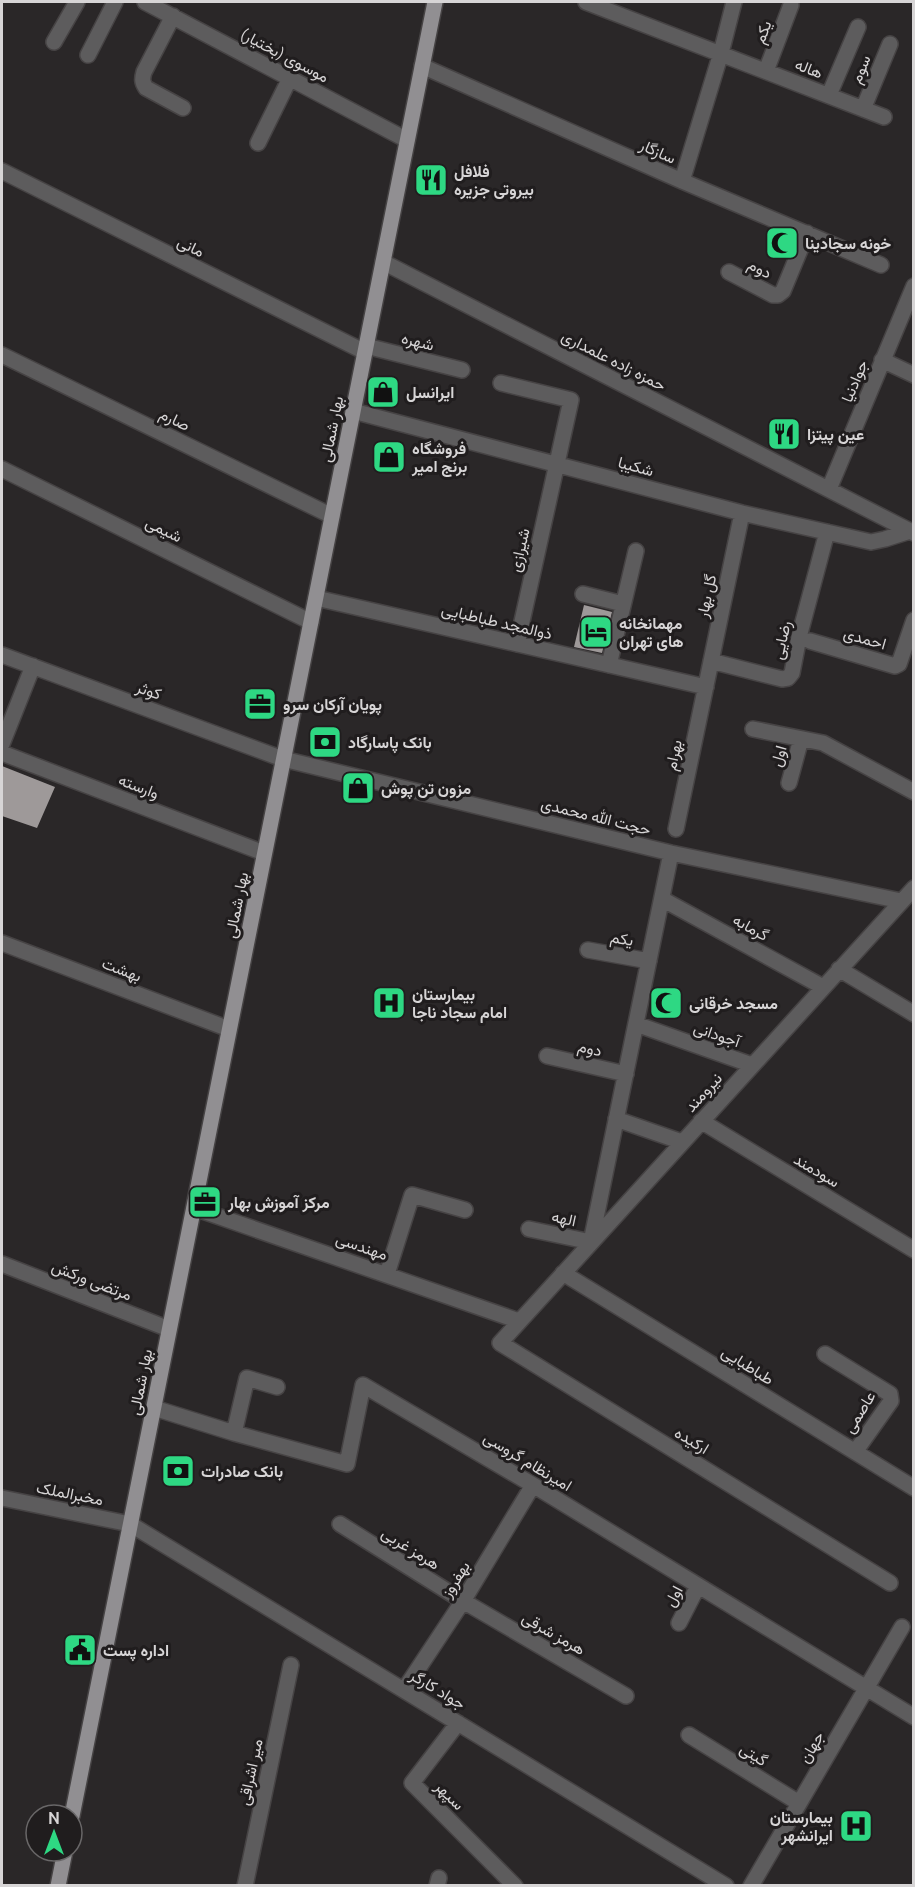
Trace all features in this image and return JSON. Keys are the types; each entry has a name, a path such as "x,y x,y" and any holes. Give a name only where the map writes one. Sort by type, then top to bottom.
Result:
{"main road":[{"name":"بهار شمالی","path":"75,1803 435,2"},
{"path":"61,1885 64,1863"}],"street":[{"path":"54,42 77,2"},
{"path":"88,55 115,2"},
{"name":"موسوی (بختیار)","path":"145,2 407,140"},
{"name":"هاله","path":"586,2 884,117"},
{"path":"682,181 734,2"},
{"name":"یکم","path":"766,71 791,5"},
{"path":"173,16 144,72 143,83 146,88 183,108"},
{"path":"829,95 858,27"},
{"name":"سوم","path":"864,109 890,44"},
{"name":"سازگار","path":"422,66 682,181 881,265"},
{"path":"258,143 290,78"},
{"name":"مانی","path":"2,171 365,349"},
{"name":"دوم","path":"729,272 773,295 778,295 783,291 807,233"},
{"name":"حمزه زاده علمداری","path":"383,262 912,532"},
{"name":"جوادنیا","path":"828,489 914,286"},
{"name":"شهره","path":"365,349 462,370"},
{"name":"صارم","path":"2,355 332,516"},
{"path":"882,360 914,375"},
{"name":"شیرازی","path":"501,383 571,400 517,644"},
{"name":"شکیبا","path":"353,411 742,513 871,542 912,532"},
{"name":"شیمی","path":"2,470 311,621"},
{"name":"گل بهار","path":"706,687 742,513"},
{"name":"رضایی","path":"711,661 788,678 792,673 799,637 828,532"},
{"path":"609,665 636,551"},
{"path":"583,594 624,604"},
{"name":"ذوالمجد طباطبایی","path":"316,598 706,687"},
{"name":"احمدی","path":"810,641 895,666 900,664 914,620"},
{"name":"کوثر","path":"2,655 283,759"},
{"path":"2,744 33,666"},
{"name":"بهرام","path":"676,829 706,687"},
{"path":"753,729 823,743 913,791"},
{"name":"اول","path":"789,783 801,739"},
{"name":"وارسته","path":"2,753 264,853"},
{"name":"حجت الله محمدی","path":"283,759 672,853 901,901"},
{"path":"591,1242 672,853"},
{"name":"نیرومند","path":"519,1321 914,888"},
{"name":"گرمابه","path":"662,899 823,987"},
{"name":"بهشت","path":"2,943 229,1029"},
{"name":"یکم","path":"588,950 649,961"},
{"path":"839,969 914,1014"},
{"name":"آجودانی","path":"636,1024 752,1065"},
{"name":"دوم","path":"547,1056 626,1074"},
{"path":"616,1119 682,1142"},
{"name":"سودمند","path":"701,1120 914,1250"},
{"path":"387,1274 412,1195 465,1210"},
{"name":"مهندسی","path":"194,1208 519,1321"},
{"name":"الهه","path":"529,1229 591,1242"},
{"name":"مرتضی ورکش","path":"2,1264 169,1329"},
{"name":"طباطبایی","path":"563,1273 914,1488"},
{"name":"ارکیده","path":"519,1321 500,1343 506,1348 890,1583"},
{"name":"عاصمی","path":"825,1354 890,1394 891,1397 891,1401 855,1452"},
{"path":"234,1433 247,1378 277,1387"},
{"name":"امیرنظام گروسی","path":"154,1408 347,1464 363,1385 533,1485 914,1717"},
{"name":"بهفروز","path":"404,1690 463,1601 533,1485"},
{"name":"مخبرالملک","path":"2,1498 130,1524"},
{"name":"جواد کارگر","path":"130,1524 726,1886"},
{"name":"هرمز غربی","path":"340,1524 463,1601"},
{"name":"اول","path":"679,1623 698,1586"},
{"name":"هرمز شرقی","path":"463,1601 626,1696"},
{"name":"جهان","path":"751,1886 902,1627"},
{"name":"میر اشراقی","path":"244,1886 291,1665"},
{"name":"سپهر","path":"458,1723 412,1783 515,1886"},
{"name":"گیتی","path":"689,1735 799,1803"}],"building":[{"name":"مهمانخانه های تهران","path":"584,605 612,612 602,653 574,647"},
{"path":"2,766 55,787 37,828 2,816"}],"place":[{"name":"فلافل بیروتی جزیره","path":"431,180"},
{"name":"خونه سجادینا","path":"782,243"},
{"name":"ایرانسل","path":"383,392"},
{"name":"عین پیتزا","path":"784,434"},
{"name":"فروشگاه برنج امیر","path":"389,457"},
{"name":"مهمانخانه های تهران","path":"596,632"},
{"name":"پویان آرکان سرو","path":"260,704"},
{"name":"بانک پاسارگاد","path":"325,742"},
{"name":"مزون تن پوش","path":"358,788"},
{"name":"بیمارستان امام سجاد ناجا","path":"389,1003"},
{"name":"مسجد خرقانی","path":"666,1003"},
{"name":"مرکز آموزش بهار","path":"205,1202"},
{"name":"بانک صادرات","path":"178,1471"},
{"name":"اداره پست","path":"80,1650"},
{"name":"بیمارستان ایرانشهر","path":"856,1826"}]}
